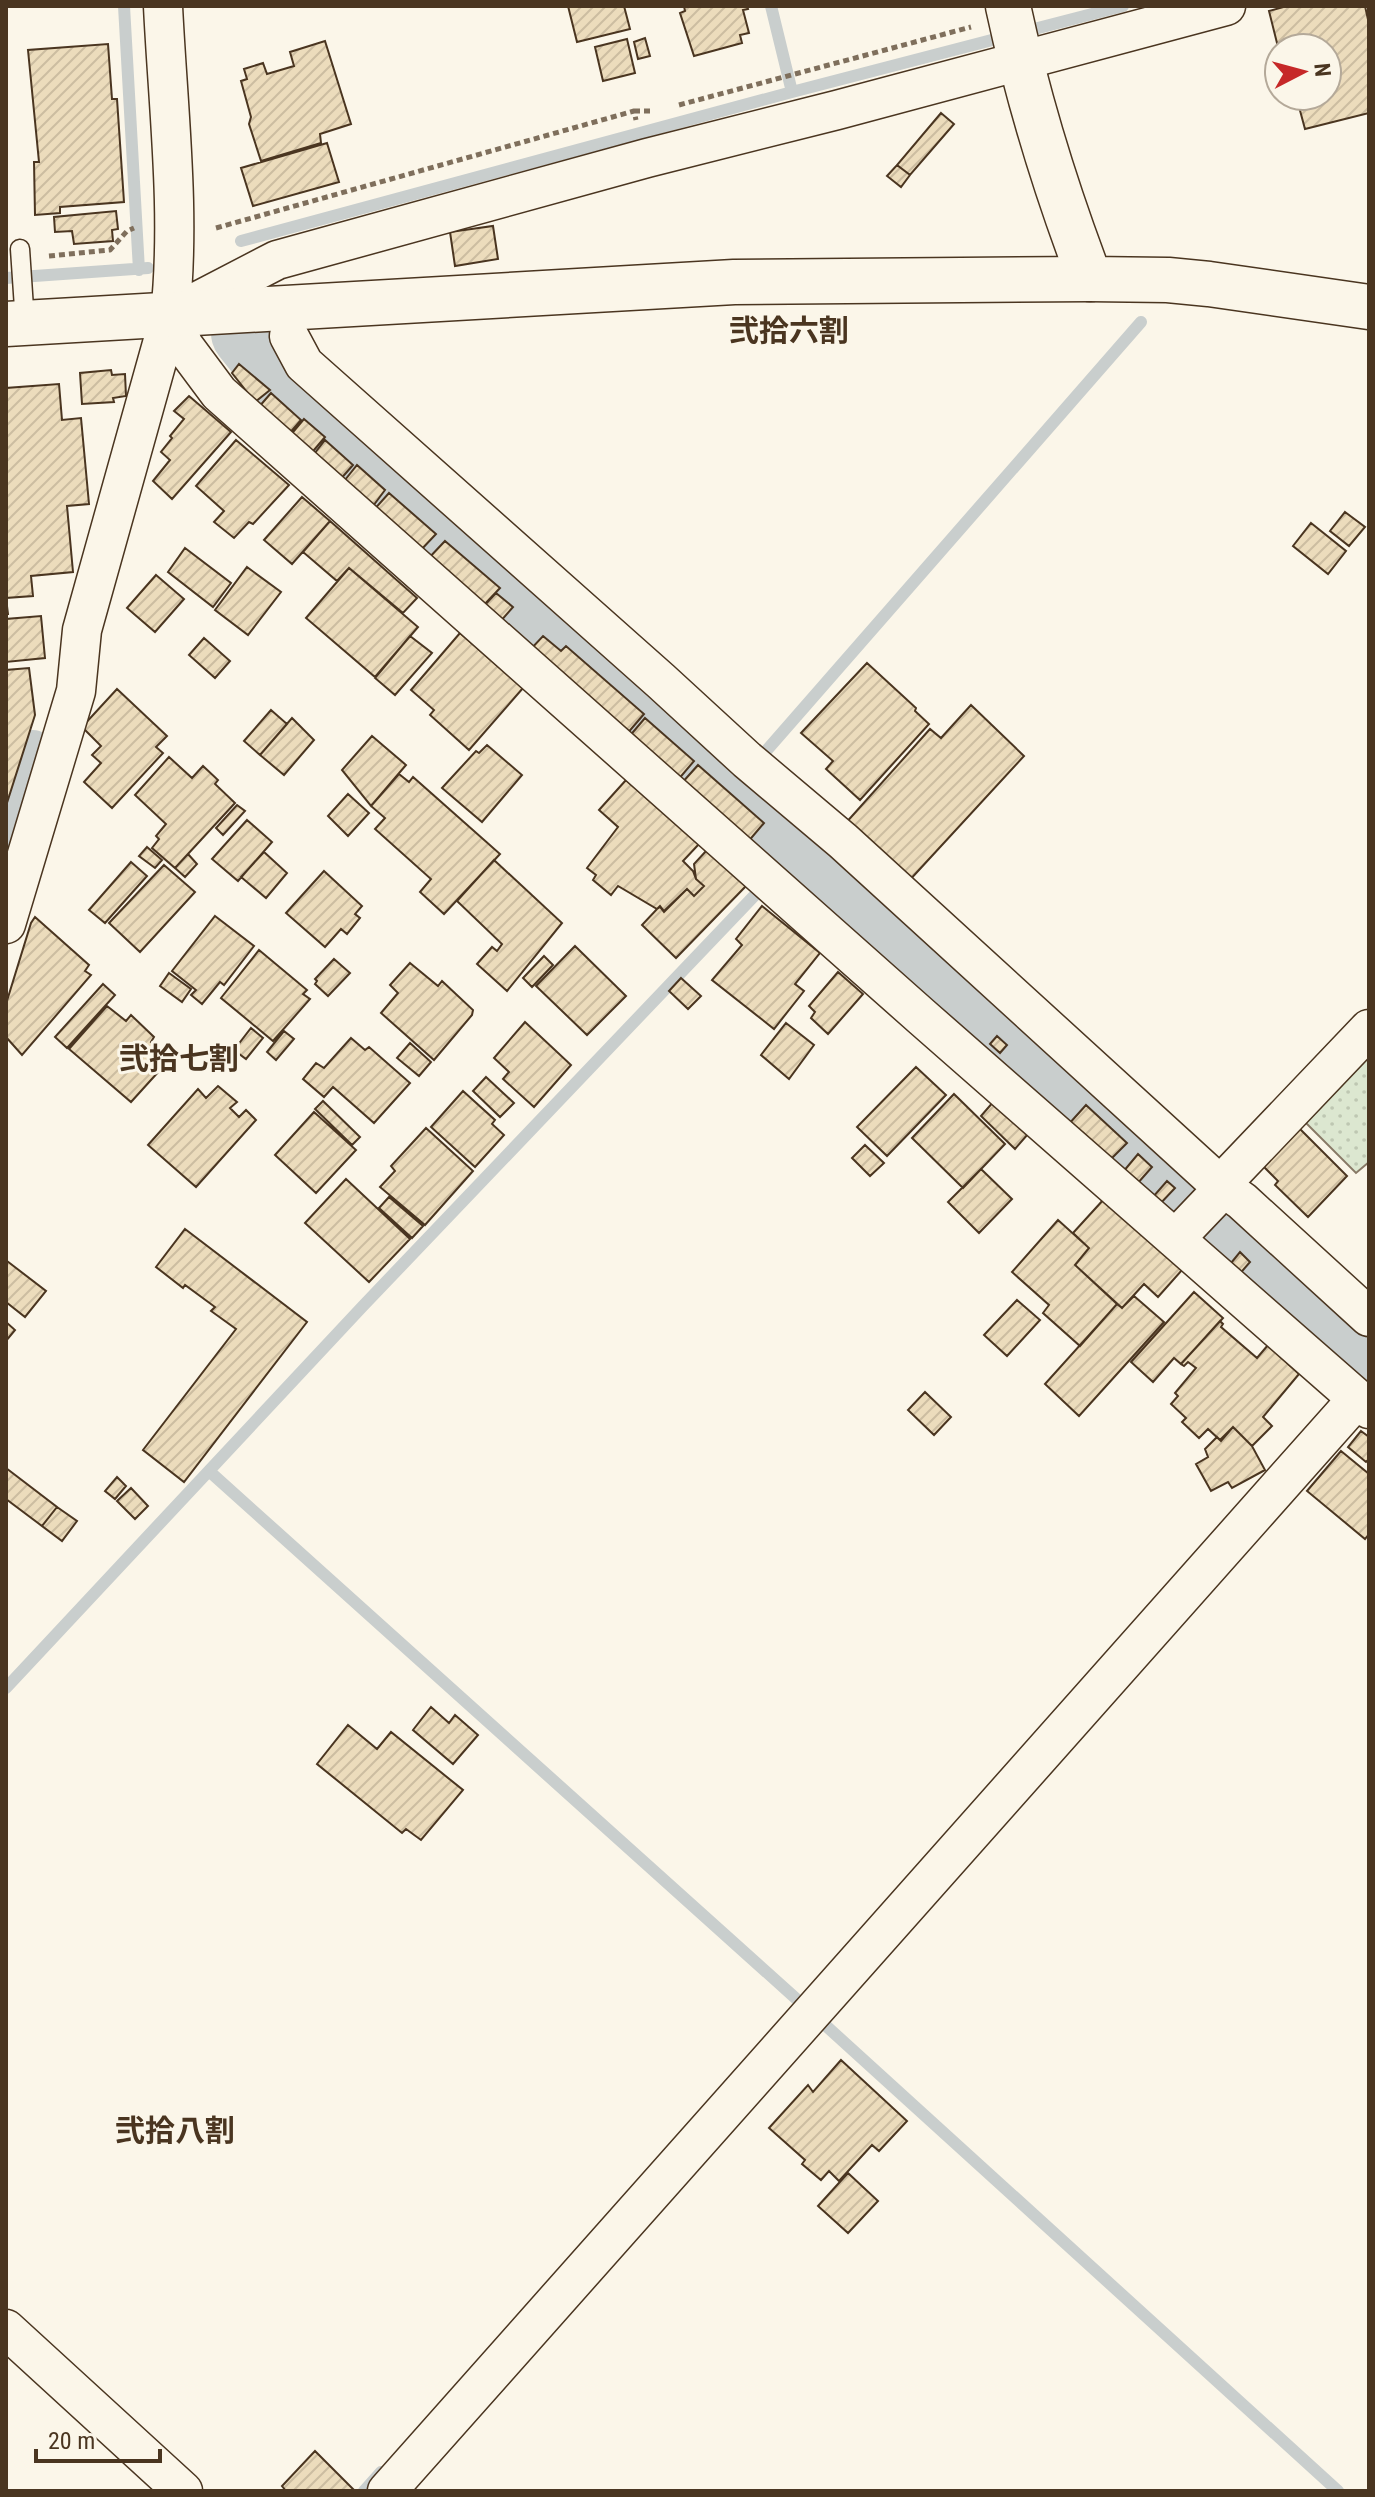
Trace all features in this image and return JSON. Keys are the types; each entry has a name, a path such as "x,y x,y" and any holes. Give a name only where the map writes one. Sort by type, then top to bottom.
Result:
{"street":[{"path":"6,924 76,691 82,630 170,315 175,269 174,218 163,6"},
{"path":"170,315 277,260 647,158 1014,31 1226,6"},
{"path":"1014,31 1065,214 1090,279"},
{"path":"18,313 170,315 734,282 1090,279 1209,284 1369,307"},
{"path":"170,315 184,346 219,393 1205,1198 1242,1201 1369,1317"},
{"path":"289,336 304,364 754,766 843,841 1205,1198 1363,1404 387,2491"},
{"path":"1205,1198 1369,1029"},
{"path":"6,2329 183,2491"}],"lane":[{"path":"18,313 20,255"}],"path":[{"path":"216,228 634,111 651,112 789,75 1014,31"},
{"path":"634,111 637,123"},
{"path":"20,255 38,257 110,250 127,231"}],"green space":[{"path":"1369,1046 1369,1162 1356,1173 1300,1117"},
{"path":"1275,1283 1369,1366 1369,1398 1261,1301"}],"building":[{"path":"568,6 624,6 630,29 577,42"},
{"path":"684,6 747,6 748,9 743,10 749,33 740,35 742,43 694,56 680,13 685,11"},
{"path":"1287,6 1365,6 1369,24 1369,113 1305,129 1300,112 1343,112 1343,32 1274,32 1269,11"},
{"path":"645,38 650,56 638,59 634,42"},
{"path":"627,39 635,73 603,81 595,47"},
{"path":"325,41 351,124 320,134 321,143 261,161 249,124 251,117 241,81 247,79 244,69 263,63 267,74 294,66 290,52"},
{"path":"108,44 112,99 117,99 124,202 60,207 60,213 35,215 34,162 39,162 28,50"},
{"path":"941,113 954,124 910,175 897,165"},
{"path":"327,143 339,182 253,206 241,168"},
{"path":"897,165 910,175 901,187 887,176"},
{"path":"116,211 118,229 112,230 113,241 74,244 72,231 55,232 54,217"},
{"path":"493,226 498,259 455,266 450,232"},
{"path":"239,364 270,390 255,402 232,373"},
{"path":"111,370 112,375 125,374 126,396 113,398 114,402 82,404 80,373"},
{"path":"59,384 62,420 81,418 89,504 67,506 73,572 31,576 33,596 6,598 6,388"},
{"path":"271,393 301,420 288,435 258,408"},
{"path":"189,396 231,432 172,499 153,481 170,460 161,452 184,419 174,411"},
{"path":"304,419 325,437 309,456 288,438"},
{"path":"236,440 289,485 253,524 249,522 234,538 214,522 224,511 196,486"},
{"path":"325,440 353,465 338,482 311,458"},
{"path":"357,465 385,490 370,510 341,485"},
{"path":"389,493 436,534 418,553 372,512"},
{"path":"302,497 330,521 292,564 264,540"},
{"path":"1345,512 1365,527 1349,546 1330,531"},
{"path":"330,521 417,598 403,613 349,568 337,581 303,552"},
{"path":"1311,523 1346,551 1328,574 1293,546"},
{"path":"445,541 500,588 482,607 427,560"},
{"path":"185,548 231,583 213,607 168,572"},
{"path":"247,567 281,592 248,635 215,610"},
{"path":"349,568 418,627 375,677 306,618"},
{"path":"156,575 184,599 155,632 127,608"},
{"path":"496,593 513,607 500,622 482,608"},
{"path":"41,616 45,658 6,662 6,619"},
{"path":"460,633 523,688 469,750 430,715 434,710 411,690"},
{"path":"410,636 432,653 395,695 375,678"},
{"path":"543,636 561,651 566,646 644,714 626,735 530,650"},
{"path":"204,638 230,661 215,678 189,655"},
{"path":"867,663 929,724 860,800 826,769 833,761 801,733"},
{"path":"29,668 35,715 6,806 6,670"},
{"path":"117,689 167,736 156,747 163,753 112,808 84,782 101,763 92,755 101,746 82,727"},
{"path":"971,705 1024,756 907,883 844,825 930,729 941,738"},
{"path":"271,710 287,724 260,755 244,741"},
{"path":"292,718 314,740 284,775 260,755"},
{"path":"645,718 694,761 677,781 628,738"},
{"path":"372,736 406,765 371,806 342,770"},
{"path":"487,745 522,775 482,822 442,788 476,751 479,753"},
{"path":"169,757 192,778 203,766 218,780 215,784 235,803 175,868 152,848 159,839 156,836 166,824 135,795"},
{"path":"698,765 764,823 747,843 681,784"},
{"path":"399,774 409,782 413,777 500,854 444,914 420,892 431,879 375,829 385,818 371,806"},
{"path":"626,780 699,844 683,861 704,886 694,896 687,889 664,911 660,906 657,909 618,886 611,895 593,880 596,875 587,868 618,827 599,810"},
{"path":"348,794 369,813 348,836 328,816"},
{"path":"237,805 245,811 223,835 216,828"},
{"path":"247,820 272,842 238,881 212,859"},
{"path":"147,847 162,860 155,868 139,856"},
{"path":"707,850 747,885 676,958 642,925 660,907 664,912 687,889 694,896 704,886 696,879 694,864"},
{"path":"264,852 287,873 266,898 241,877"},
{"path":"188,854 197,864 185,877 175,868"},
{"path":"494,860 562,923 507,991 477,964 492,947 497,951 502,944 457,901"},
{"path":"131,862 147,876 105,923 89,910"},
{"path":"164,865 195,892 140,952 109,923"},
{"path":"324,871 362,906 355,914 360,918 347,934 341,929 325,947 286,913"},
{"path":"762,906 820,953 795,984 804,991 774,1029 712,980 742,945 736,939"},
{"path":"215,916 254,946 224,985 220,982 202,1004 191,995 196,990 172,971"},
{"path":"35,917 89,965 85,971 91,975 22,1055 6,1037 6,1004"},
{"path":"575,946 626,996 587,1035 536,986"},
{"path":"259,950 307,990 303,994 310,999 273,1041 221,998"},
{"path":"544,956 553,965 532,987 523,978"},
{"path":"334,959 350,973 328,996 315,984 315,979"},
{"path":"410,963 438,986 442,981 473,1010 434,1060 381,1013 398,993 390,985"},
{"path":"838,972 863,994 828,1034 811,1018 815,1012 809,1006"},
{"path":"169,973 191,989 182,1002 160,986"},
{"path":"681,978 701,996 688,1009 669,991"},
{"path":"103,984 115,995 67,1048 55,1037"},
{"path":"107,1006 126,1021 131,1015 154,1037 151,1042 170,1059 131,1102 69,1049"},
{"path":"525,1022 571,1065 534,1107 503,1079 509,1072 494,1058"},
{"path":"786,1023 814,1045 789,1079 761,1055"},
{"path":"251,1028 263,1038 246,1059 234,1050"},
{"path":"284,1031 294,1039 276,1060 267,1052"},
{"path":"997,1036 1007,1045 1000,1053 990,1044"},
{"path":"351,1038 365,1050 369,1047 410,1083 374,1123 333,1087 324,1097 303,1079 316,1063 324,1068"},
{"path":"410,1043 431,1062 419,1076 397,1058"},
{"path":"916,1067 946,1095 887,1156 857,1127"},
{"path":"486,1077 514,1103 500,1117 473,1091"},
{"path":"218,1086 237,1102 230,1108 239,1117 246,1110 256,1120 196,1187 148,1145 198,1089 206,1098"},
{"path":"463,1091 495,1120 492,1124 504,1135 475,1167 431,1127"},
{"path":"954,1094 1005,1144 963,1188 912,1138"},
{"path":"323,1101 360,1137 352,1145 315,1109"},
{"path":"994,1101 1028,1134 1015,1149 981,1116"},
{"path":"1086,1105 1127,1143 1109,1161 1083,1133 1080,1136 1068,1125"},
{"path":"314,1112 356,1150 316,1193 275,1155"},
{"path":"1298,1127 1347,1176 1308,1217 1275,1185 1278,1181 1261,1164"},
{"path":"426,1128 473,1171 425,1225 380,1187 395,1171 391,1166"},
{"path":"865,1145 884,1163 870,1176 852,1158"},
{"path":"1138,1154 1152,1167 1137,1184 1123,1172"},
{"path":"981,1169 1012,1199 979,1233 948,1202"},
{"path":"346,1179 410,1239 369,1282 305,1223"},
{"path":"1167,1181 1175,1188 1160,1204 1152,1198"},
{"path":"389,1197 423,1226 412,1238 379,1208"},
{"path":"1104,1199 1182,1270 1158,1297 1144,1284 1122,1308 1075,1265 1089,1248 1073,1233"},
{"path":"1058,1220 1089,1248 1075,1265 1117,1304 1080,1346 1043,1313 1049,1305 1012,1272"},
{"path":"185,1229 307,1322 184,1482 143,1450 236,1329 211,1311 215,1307 156,1267"},
{"path":"1240,1252 1250,1262 1237,1277 1227,1268"},
{"path":"7,1261 46,1291 25,1317 6,1302"},
{"path":"1194,1292 1223,1318 1181,1364 1174,1358 1153,1382 1131,1362"},
{"path":"1134,1296 1164,1322 1079,1416 1045,1384 1117,1304 1122,1308"},
{"path":"1017,1300 1040,1320 1007,1356 984,1335"},
{"path":"1220,1321 1223,1324 1221,1327 1257,1358 1268,1345 1299,1374 1263,1417 1272,1426 1252,1446 1233,1427 1220,1440 1208,1429 1199,1438 1182,1422 1186,1418 1171,1404 1178,1396 1175,1393 1196,1368 1188,1362 1184,1366 1181,1364"},
{"path":"6,1322 15,1330 6,1341"},
{"path":"925,1392 951,1417 934,1435 908,1410"},
{"path":"1233,1427 1252,1446 1265,1470 1232,1488 1228,1482 1211,1491 1196,1464 1208,1457 1205,1449 1217,1437 1221,1441"},
{"path":"1361,1431 1369,1437 1369,1459 1366,1462 1348,1447"},
{"path":"1341,1451 1369,1474 1369,1534 1365,1539 1307,1491"},
{"path":"6,1468 57,1507 42,1526 6,1499"},
{"path":"117,1477 126,1486 115,1499 105,1491"},
{"path":"131,1488 148,1506 135,1519 117,1501"},
{"path":"57,1507 77,1521 62,1541 42,1526"},
{"path":"431,1707 449,1723 455,1715 478,1735 453,1764 413,1730"},
{"path":"348,1725 377,1749 391,1732 463,1790 421,1840 406,1829 402,1833 317,1764"},
{"path":"841,2060 907,2121 879,2151 872,2145 839,2181 829,2171 821,2180 802,2164 805,2160 769,2128 808,2085 813,2092"},
{"path":"848,2173 878,2201 848,2233 818,2206"},
{"path":"315,2451 355,2491 286,2491 282,2486"}],"waterway":[{"path":"124,6 139,270"},
{"path":"771,6 792,92"},
{"path":"241,241 1123,6"},
{"path":"6,278 148,268"},
{"path":"739,782 1141,322"},
{"path":"248,333 288,383 816,850 1369,1347"},
{"path":"6,840 33,752"},
{"path":"793,849 802,838"},
{"path":"6,1688 362,1307 755,895"},
{"path":"209,1471 1338,2491"},
{"path":"364,2491 381,2472"}],"district":[{"name":"弐拾六割","path":"789,331"},
{"name":"弐拾七割","path":"179,1059"},
{"name":"弐拾八割","path":"175,2131"}]}
